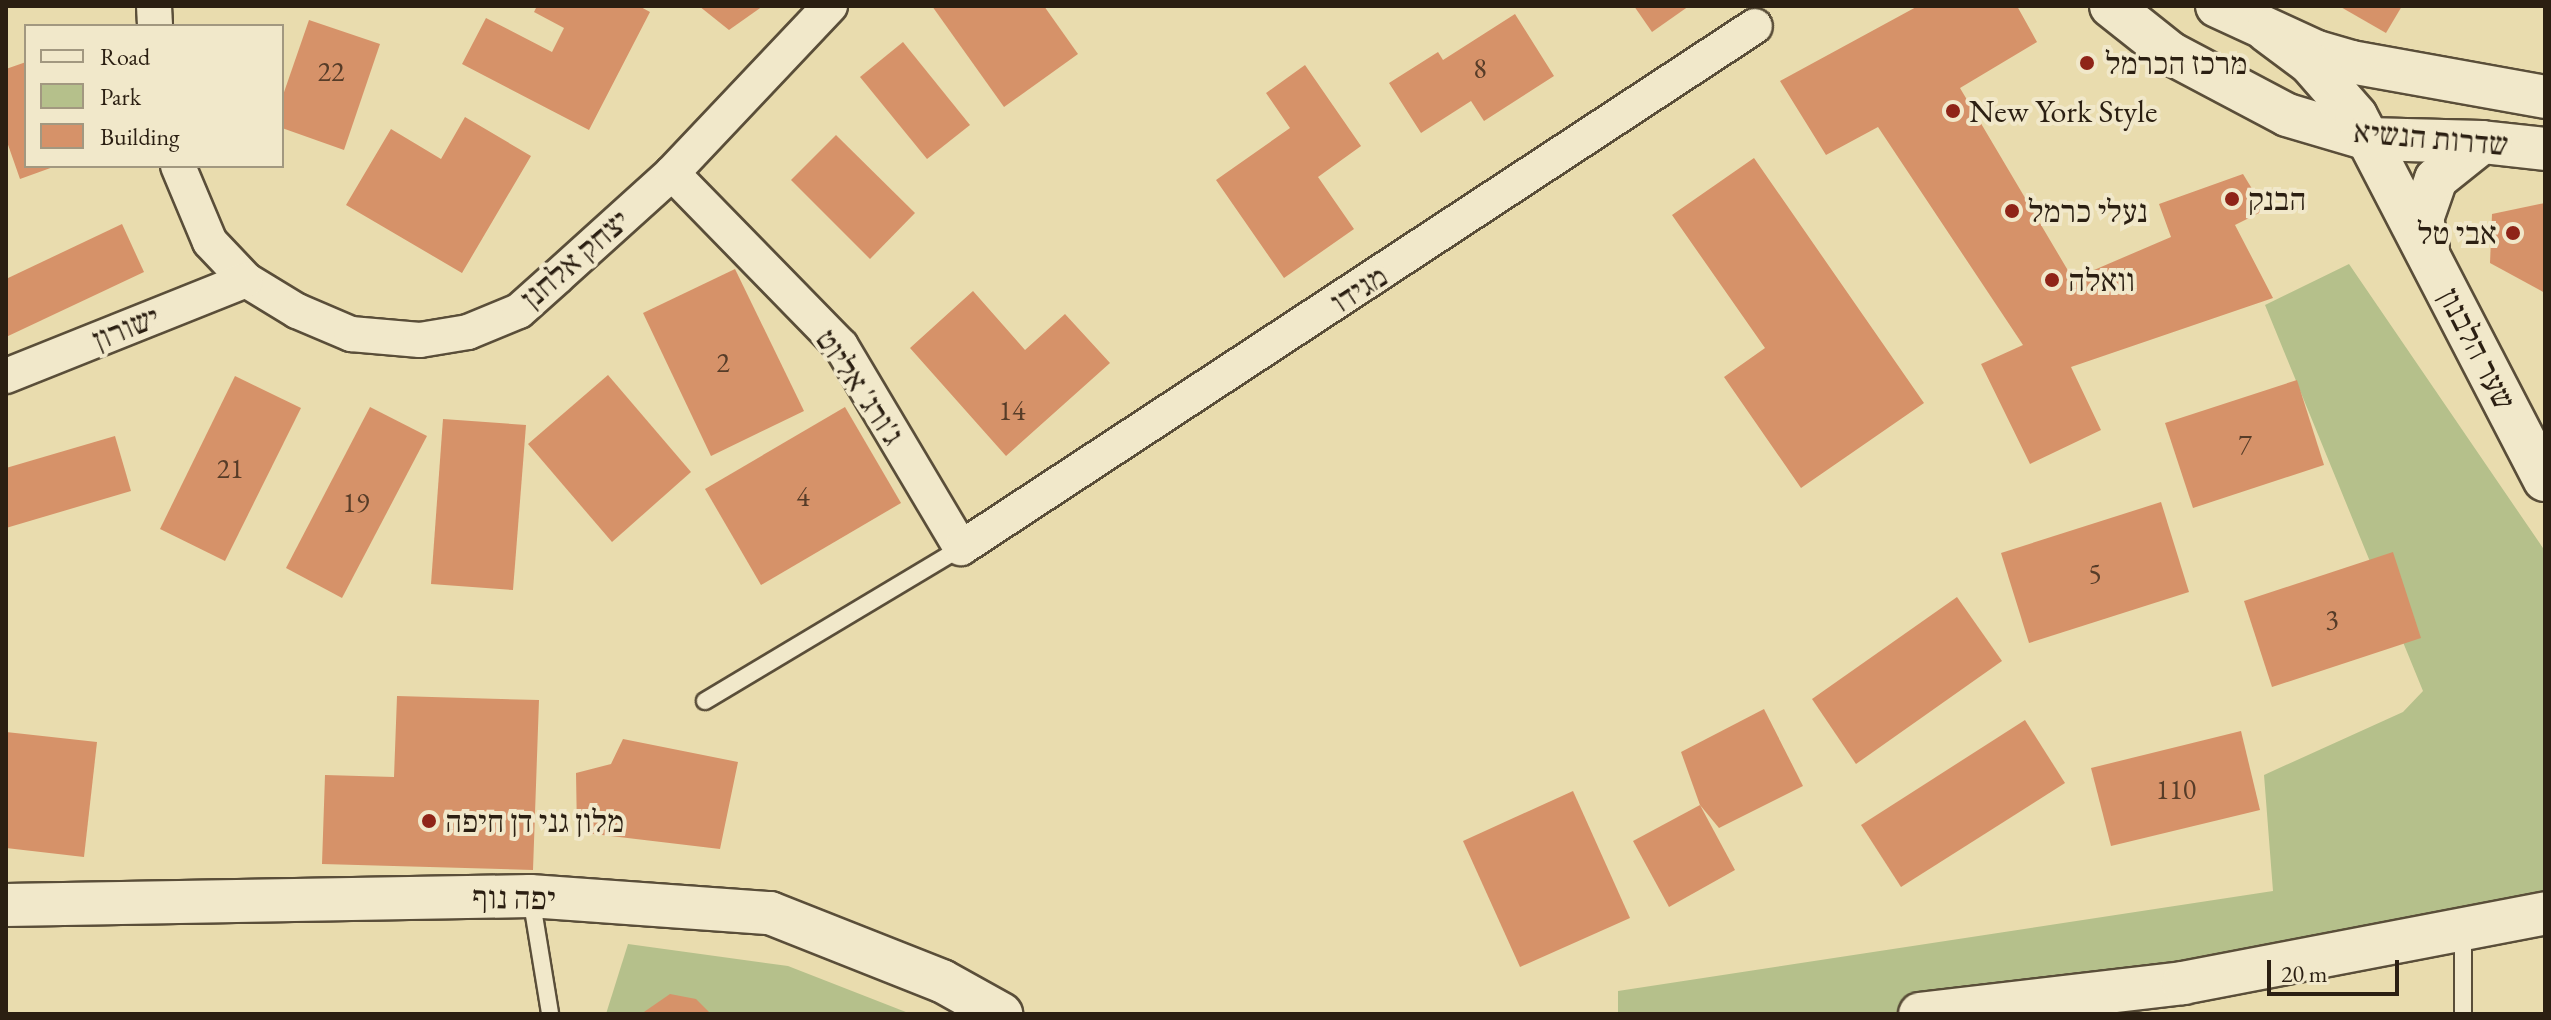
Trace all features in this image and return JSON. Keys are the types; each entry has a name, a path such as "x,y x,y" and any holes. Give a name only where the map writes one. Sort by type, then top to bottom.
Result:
{"street":[{"name":"יצחק אלחנן","path":"179,168 210,242 246,280 297,311 351,334 420,340 468,332 519,311 672,173 830,6"},
{"name":"שדרות הנשיא","path":"2111,6 2170,53 2241,94 2287,115 2368,139 2482,142 2545,149"},
{"name":"שדרות הנשיא","path":"2217,6 2317,52 2392,73 2545,97"},
{"name":"מגידו","path":"961,548 1755,26"},
{"name":"שער הלבנון","path":"2267,31 2341,94 2368,139 2545,480"},
{"path":"2430,258 2422,219 2430,192 2446,166 2482,142"},
{"name":"ג'ורג' אליוט","path":"672,173 841,346 961,548"},
{"name":"ישורון","path":"6,376 246,280"},
{"name":"יפה נוף","path":"6,905 530,896 770,913 942,981 1001,1014"},
{"path":"1920,1014 2183,983 2545,913"}],"lane":[{"path":"705,701 961,548"},
{"path":"530,896 550,1013"},
{"path":"2463,930 2463,1014"}],"green space":[{"path":"2349,264 2545,551 2545,895 1957,1014 1618,1014 1618,991 2273,891 2264,775 2403,712 2423,691 2265,305"},
{"path":"628,944 788,966 911,1014 606,1014"}],"building":[{"path":"537,6 639,6 650,12 589,130 462,64 486,18 552,52 564,28 534,12"},
{"path":"699,6 763,6 729,30"},
{"path":"932,6 1044,6 1078,54 1004,107"},
{"path":"1634,6 1689,6 1652,32"},
{"path":"1918,6 2017,6 2037,42 1960,88 2073,279 2171,237 2159,204 2243,174 2265,210 2235,225 2273,298 2071,367 2101,430 2030,464 1981,364 2023,345 1878,127 1826,155 1780,81"},
{"path":"2339,6 2402,6 2386,33"},
{"path":"1515,14 1554,76 1484,121 1471,101 1421,133 1389,83 1438,52 1443,60"},
{"path":"309,20 380,44 344,150 284,129 284,92"},
{"path":"903,42 970,125 927,159 860,77"},
{"path":"24,63 24,168 50,168 20,179 6,139 6,69"},
{"path":"1305,65 1361,146 1318,177 1354,229 1284,278 1216,180 1290,128 1266,93"},
{"path":"465,117 531,156 462,273 346,205 391,129 441,159"},
{"path":"836,135 915,213 870,259 791,180"},
{"path":"1754,158 1924,403 1801,488 1724,377 1765,348 1672,215"},
{"path":"2545,203 2545,293 2490,263 2492,214"},
{"path":"122,224 144,272 6,337 6,279"},
{"path":"735,269 804,411 711,456 643,313"},
{"path":"973,291 1025,350 1065,314 1110,363 1006,456 910,348"},
{"path":"608,375 691,472 612,542 528,444"},
{"path":"235,376 301,408 225,561 160,529"},
{"path":"2297,380 2324,465 2193,508 2165,423"},
{"path":"370,407 427,436 342,598 286,568"},
{"path":"845,407 901,503 761,585 705,489"},
{"path":"443,419 526,425 513,590 431,584"},
{"path":"115,436 131,491 6,528 6,468"},
{"path":"2161,502 2189,592 2029,643 2001,553"},
{"path":"2393,552 2421,638 2272,687 2244,601"},
{"path":"1957,597 2002,661 1856,764 1812,699"},
{"name":"מלון גני דן חיפה","path":"397,696 539,700 533,870 322,864 325,775 394,777"},
{"path":"1764,709 1803,786 1719,828 1700,805 1681,752"},
{"path":"2025,720 2065,783 1901,887 1861,825"},
{"path":"2241,731 2260,810 2111,846 2091,768"},
{"path":"6,732 97,742 84,857 6,848"},
{"path":"623,739 738,762 720,849 577,832 576,773 611,764"},
{"path":"1573,791 1630,918 1520,967 1463,841"},
{"path":"1700,805 1735,870 1669,907 1633,841"},
{"path":"670,994 696,999 711,1014 641,1014"}],"place":[{"name":"מרכז הכרמל","path":"2087,63"},
{"name":"New York Style","path":"1953,111"},
{"name":"הבנק","path":"2232,199"},
{"name":"נעלי כרמל","path":"2012,211"},
{"name":"אבי טל","path":"2513,233"},
{"name":"וואלה","path":"2052,280"},
{"name":"מלון גני דן חיפה","path":"429,821"}]}
